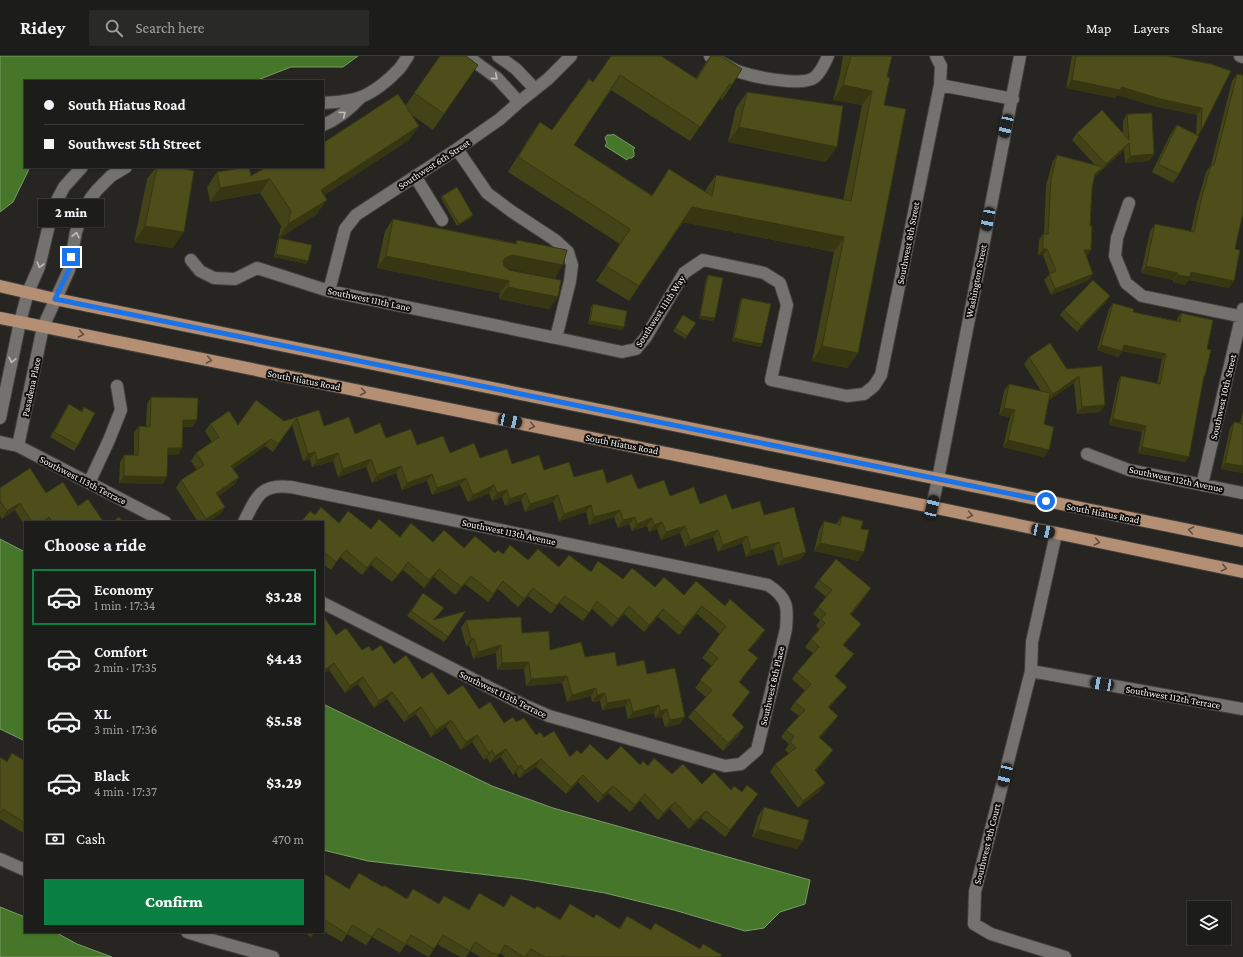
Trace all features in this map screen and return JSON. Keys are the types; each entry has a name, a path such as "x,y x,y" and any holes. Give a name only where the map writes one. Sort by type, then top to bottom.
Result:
{"main road":[{"name":"South Hiatus Road","path":"0,286 55,299 1243,541"},
{"name":"South Hiatus Road","path":"0,318 932,507 1243,572"}],"street":[{"path":"324,124 340,116 351,108 360,98 385,82 400,69 408,56"},
{"path":"467,56 497,78 519,102"},
{"path":"498,56 516,69 535,88"},
{"name":"Southwest 6th Street","path":"329,291 345,229 356,215 500,119 535,88 548,79 572,56"},
{"path":"710,56 740,72 758,77 805,82 815,78 828,56"},
{"name":"Southwest 8th Street","path":"864,394 874,386 881,375 940,85 941,66 936,56"},
{"name":"Washington Street","path":"932,507 1003,140 1013,99 1020,56"},
{"path":"940,85 1013,99"},
{"path":"324,103 360,98"},
{"path":"457,149 487,193 510,211 555,240 568,252 572,265 563,287 556,338"},
{"path":"0,418 20,322 28,292 39,268 56,203 64,187 81,168"},
{"name":"Pasadena Place","path":"18,446 43,327 69,270 76,232 83,212 96,190 111,176 124,168"},
{"path":"415,176 442,220"},
{"path":"1129,203 1117,238 1115,256 1126,283 1142,296 1243,314"},
{"name":"Southwest 111th Lane","path":"191,260 200,271 214,278 235,279 257,268 329,291 556,338"},
{"name":"Southwest 111th Way","path":"556,338 622,352 636,350 646,337 684,273 703,260 764,273 780,283 787,305 771,380 847,396 864,394"},
{"name":"Southwest 10th Street","path":"1202,485 1243,314"},
{"path":"89,483 121,410 117,386"},
{"name":"Southwest 113th Terrace","path":"0,442 18,446 163,521"},
{"name":"Southwest 112th Avenue","path":"1088,454 1129,470 1243,493"},
{"name":"Southwest 113th Avenue","path":"245,521 257,497 263,492 269,488 280,486 291,487 768,585 778,592 785,602"},
{"name":"Southwest 9th Court","path":"1056,534 1032,642 1032,671 975,892 974,924 991,934 1066,957"},
{"name":"Southwest 8th Place","path":"741,764 757,750 786,629 787,615 785,602"},
{"name":"Southwest 113th Terrace","path":"324,604 526,706 549,716 725,766 741,764"},
{"name":"Southwest 112th Terrace","path":"1032,671 1243,709"},
{"path":"0,859 24,870"},
{"path":"190,933 273,957"}],"shaded area":[{"path":"0,56 358,56 343,67 291,67 258,80 24,80 24,168 30,168 13,202 0,212"},
{"path":"613,134 635,148 633,150 634,156 632,158 628,158 627,160 605,146 607,143 605,138 607,135"},
{"path":"0,539 24,551 24,741 0,729"},
{"path":"324,704 492,786 553,808 810,880 805,904 780,912 764,928 745,931 674,910 605,893 523,879 368,861 324,850"},
{"path":"0,907 24,917 24,933 57,933 77,944 112,957 0,957"}],"building":[{"path":"440,56 466,56 478,65 444,114 414,93"},
{"path":"611,56 661,56 697,79 711,56 721,56 742,69 732,85 730,84 700,127 620,75 574,145 652,196 669,169 712,196 716,175 851,201 872,91 843,85 851,56 892,56 887,77 890,78 884,105 906,109 858,353 822,346 844,237 692,207 639,286 606,266 630,229 518,157 540,122 552,130 589,79 593,82"},
{"path":"1076,56 1168,56 1211,64 1231,71 1201,131 1202,108 1160,99 1122,87 1120,90 1072,80"},
{"path":"1237,74 1243,75 1243,213 1235,249 1240,250 1234,281 1191,272 1190,277 1178,275 1178,273 1146,266 1155,224 1194,232 1202,196 1211,165 1214,165"},
{"path":"747,92 843,106 837,147 739,127"},
{"path":"398,94 419,126 321,190 327,200 288,224 291,211 270,179 220,188 217,172 249,168 251,176 264,168 324,168 324,142"},
{"path":"1102,110 1129,140 1127,114 1152,113 1154,154 1130,156 1129,143 1106,164 1077,133"},
{"path":"1177,125 1199,136 1179,174 1158,164"},
{"path":"1057,155 1103,167 1095,174 1092,188 1090,226 1092,226 1091,250 1084,250 1093,274 1055,289 1049,274 1056,271 1047,249 1043,249 1043,234 1048,234 1051,179"},
{"path":"157,168 180,168 194,171 184,232 145,226"},
{"path":"457,187 473,215 459,224 442,196"},
{"path":"393,219 516,244 517,240 567,250 563,265 512,255 505,258 503,261 504,266 509,270 561,280 558,297 508,287 509,281 386,256"},
{"path":"279,238 312,245 308,261 276,254"},
{"path":"708,275 723,278 715,318 700,316"},
{"path":"1093,280 1110,296 1081,326 1064,310"},
{"path":"742,298 771,304 762,344 734,338"},
{"path":"1113,303 1134,309 1133,312 1180,322 1181,313 1213,320 1207,349 1211,350 1204,376 1189,457 1142,447 1146,426 1113,419 1121,376 1160,384 1166,354 1124,345 1122,351 1101,345"},
{"path":"593,304 627,311 624,327 590,321"},
{"path":"683,315 696,323 687,336 675,328"},
{"path":"1050,343 1067,369 1102,366 1105,405 1082,407 1079,376 1053,394 1029,357"},
{"path":"1009,384 1050,393 1044,424 1054,427 1049,450 1008,440 1015,410 1004,408"},
{"path":"151,397 198,398 197,420 183,420 182,448 168,448 167,477 124,476 124,455 138,455 139,426 150,427"},
{"path":"256,400 284,421 319,410 324,426 349,417 355,434 380,423 386,438 411,429 417,445 443,436 450,453 474,443 480,458 507,449 512,464 539,455 544,470 569,462 574,477 603,469 607,483 632,474 638,489 664,480 670,496 694,487 700,504 726,494 732,509 760,501 764,515 794,507 806,552 783,559 779,542 751,550 747,536 723,545 718,530 690,540 685,526 666,532 662,522 654,525 652,518 637,524 635,517 623,520 620,510 594,517 591,505 564,514 558,495 530,504 526,493 510,499 507,490 497,493 494,485 473,495 466,478 437,488 432,474 407,483 401,466 377,475 371,459 343,469 338,453 317,460 315,452 308,454 297,418 278,444 271,439 231,466 239,477 216,493 225,507 206,519 181,480 204,465 196,453 219,437 210,424 229,411 238,425"},
{"path":"69,404 82,412 84,407 95,413 78,445 54,432"},
{"path":"1234,422 1243,424 1243,466 1225,463"},
{"path":"30,468 46,493 63,482 78,506 88,499 103,521 51,521 49,517 43,521 31,521 20,503 7,511 0,501 0,488"},
{"path":"321,507 339,523 348,511 371,529 379,519 400,537 411,523 433,542 444,530 464,548 475,536 495,553 498,550 503,554 510,545 528,560 538,549 559,567 569,555 591,572 598,561 623,579 632,568 655,587 664,577 684,595 696,581 725,606 730,599 765,630 748,650 758,658 739,682 750,692 732,715 744,727 728,743 694,710 712,690 700,680 718,658 708,650 726,626 702,606 684,627 663,609 649,625 629,606 618,619 597,601 589,613 565,596 556,606 533,588 524,599 503,581 493,594 471,576 461,587 439,569 429,580 408,562 398,575 376,557 367,568 346,550 336,562 324,552 324,521 302,521 310,511 315,515"},
{"path":"842,516 863,521 861,529 869,530 864,552 820,543 824,521 840,525"},
{"path":"119,517 122,521 113,521"},
{"path":"836,559 871,588 850,614 861,624 843,645 854,654 835,676 847,687 828,707 838,716 819,737 833,750 815,770 825,783 803,801 775,764 796,748 790,742 794,737 786,730 805,710 795,702 811,684 797,672 819,647 811,639 825,623 821,619 826,614 818,607 832,590 819,580"},
{"path":"423,593 444,608 433,620 466,611 448,637 411,611"},
{"path":"324,617 336,635 346,628 362,650 369,646 372,651 381,645 394,664 406,655 422,679 432,672 448,695 463,685 479,709 490,702 504,723 513,717 516,722 524,718 536,735 540,732 544,737 554,731 570,757 577,750 581,754 590,744 607,760 621,746 640,765 643,761 648,766 654,758 672,774 683,764 702,784 714,772 731,790 734,786 742,792 747,785 758,794 730,830 706,811 694,822 675,802 663,813 645,794 635,805 613,786 603,795 583,775 571,787 541,759 524,771 521,765 518,767 506,749 495,756 492,750 489,753 477,735 466,742 451,720 436,730 421,707 409,715 392,692 379,701 363,677 350,686 334,663 324,670"},
{"path":"521,617 522,633 549,631 550,650 581,642 585,657 615,652 617,666 644,660 647,674 675,668 685,717 670,720 667,709 660,711 659,705 633,712 630,699 607,703 605,693 597,695 596,688 572,695 567,676 531,679 529,662 502,663 501,645 478,652 474,638 471,639 466,620"},
{"path":"12,753 24,760 24,822 3,809 1,813 0,812 0,757 7,762"},
{"path":"764,807 809,820 803,841 758,829"},
{"path":"359,873 383,887 384,885 407,899 413,889 439,904 444,896 469,910 479,893 504,907 511,895 535,909 537,906 560,920 570,904 594,918 596,914 620,929 627,916 651,930 655,923 700,949 703,944 722,955 720,957 565,957 563,955 562,957 545,957 531,949 524,957 505,945 499,955 494,954 475,942 470,951 443,935 434,949 411,935 405,944 378,928 372,937 352,925 347,934 324,920 324,874 349,889"}],"route":[{"path":"71,257 69,270 55,299 1046,501"}]}
